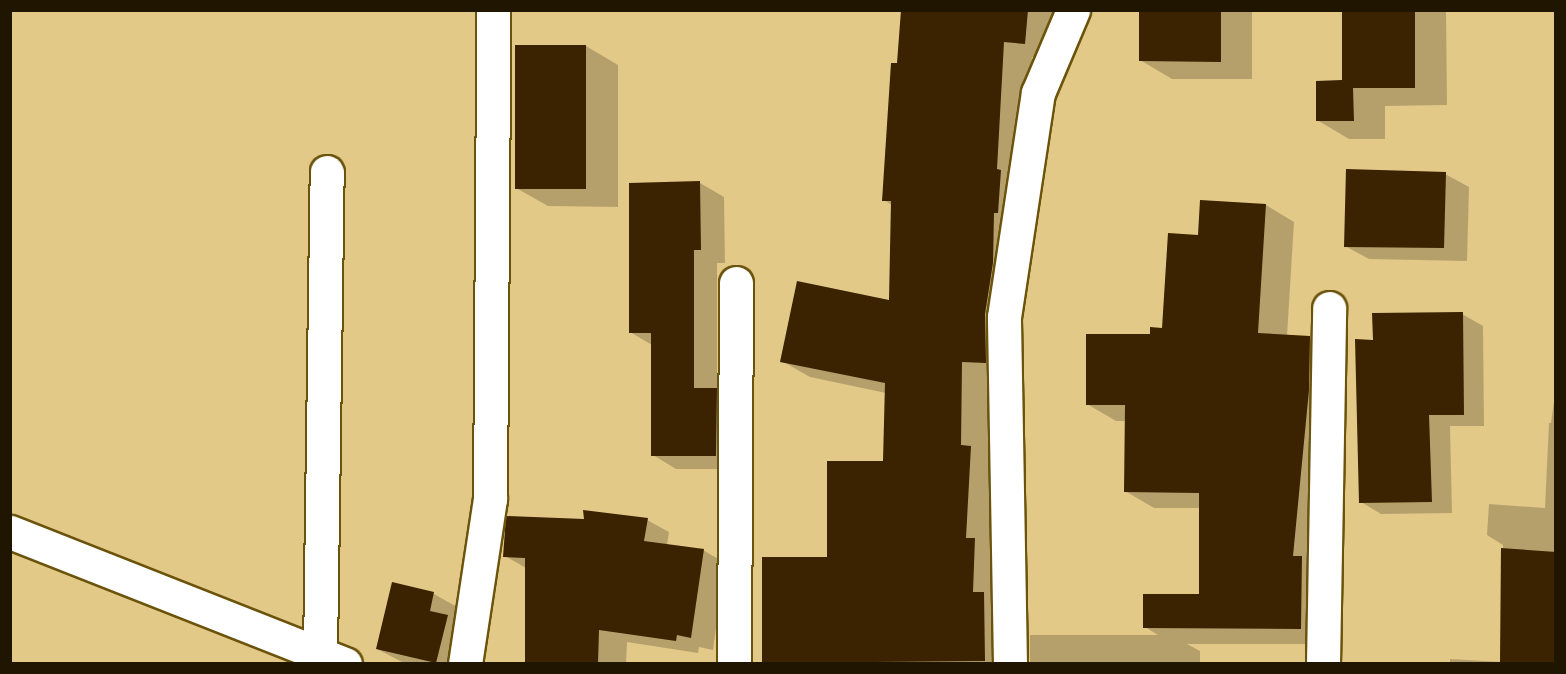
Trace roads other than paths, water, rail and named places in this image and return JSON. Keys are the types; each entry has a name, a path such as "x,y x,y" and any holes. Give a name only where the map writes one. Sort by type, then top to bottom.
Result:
{"street":[{"path":"465,663 490,499 493,10"},
{"path":"1011,663 1004,317 1038,93 1074,10"},
{"path":"10,532 333,658 327,172"},
{"path":"734,663 736,283"},
{"path":"1323,663 1329,308"}]}
